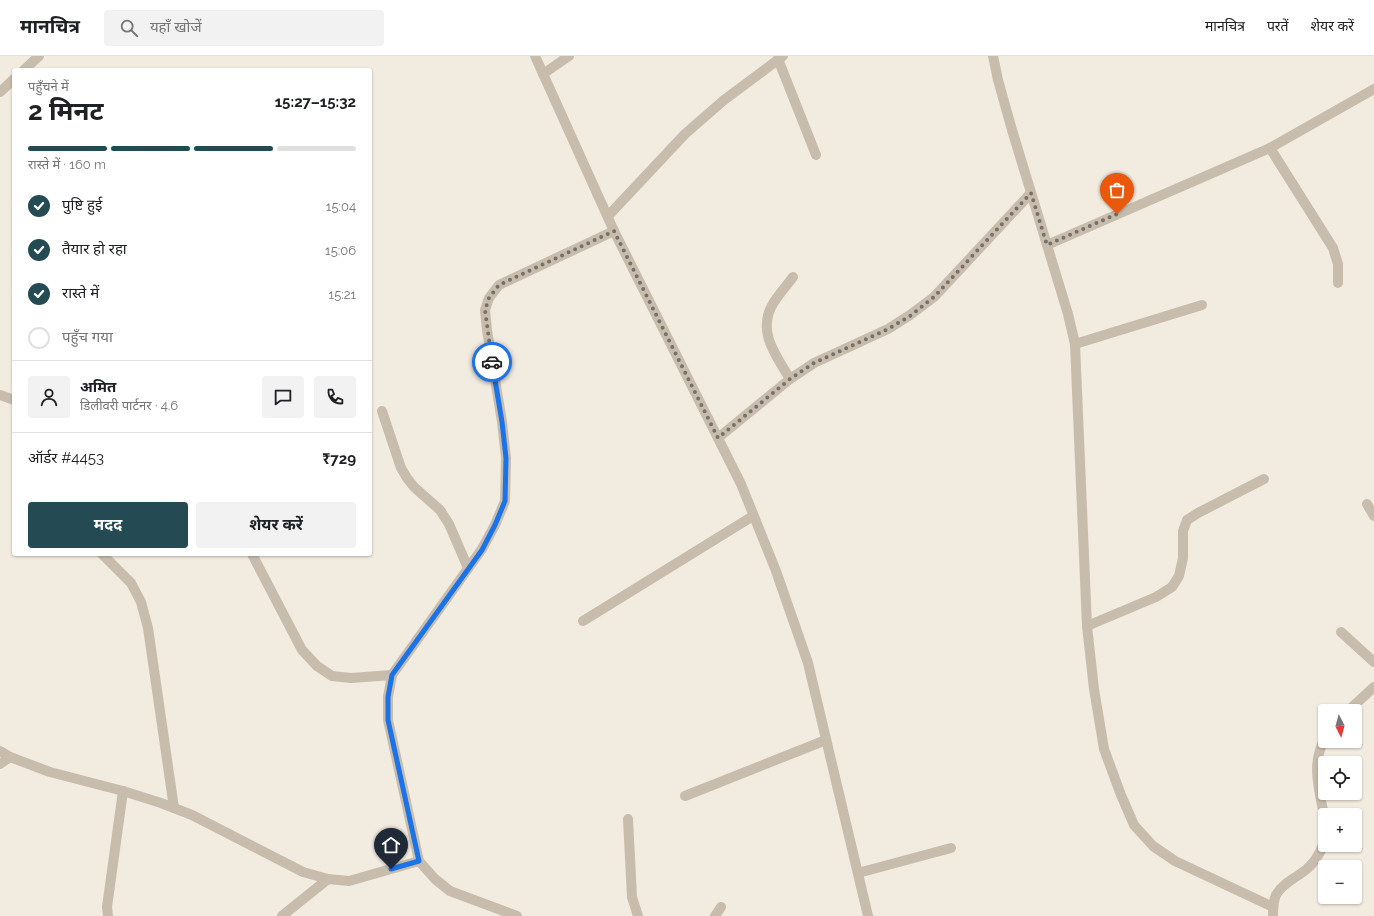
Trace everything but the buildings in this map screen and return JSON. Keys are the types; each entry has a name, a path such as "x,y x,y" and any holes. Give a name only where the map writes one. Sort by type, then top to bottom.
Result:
{"street":[{"path":"26,68 39,56"},
{"path":"535,56 614,231 741,484 776,571 808,663 868,916"},
{"path":"543,74 569,56"},
{"path":"993,56 1002,94 1075,344 1087,626 1094,689 1104,748 1121,795 1134,825 1153,846 1175,861 1273,911 1276,895 1287,882 1309,867 1320,852"},
{"path":"608,216 685,134 724,100 780,58 816,155"},
{"path":"0,92 12,81"},
{"path":"1047,245 1270,148 1374,89"},
{"path":"1270,148 1333,248 1338,264 1338,283"},
{"path":"718,438 790,379 814,363 888,329 910,316 934,297 1031,193"},
{"path":"517,916 450,892 435,879 419,861 388,720 388,697 392,675 482,550 505,501 506,458 485,310 489,298 499,285 614,231"},
{"path":"790,379 771,347 766,331 768,318 774,303 793,277"},
{"path":"1075,344 1202,305"},
{"path":"0,395 12,399"},
{"path":"382,411 401,468 406,478 440,510 449,524 468,568"},
{"path":"1087,626 1156,597 1172,587 1179,576 1183,558 1183,531 1187,520 1264,479"},
{"path":"1367,504 1374,516"},
{"path":"583,620 753,516"},
{"path":"104,556 131,583 140,602 148,628 174,808"},
{"path":"253,556 302,650 317,666 332,676 351,678 392,675"},
{"path":"1341,632 1374,662"},
{"path":"1355,704 1374,686"},
{"path":"685,796 826,740"},
{"path":"1320,748 1317,760 1317,777 1323,808"},
{"path":"0,750 10,756 50,772 123,791 192,815 303,872 328,880 349,881 419,861"},
{"path":"0,764 10,756"},
{"path":"108,916 107,907 123,791"},
{"path":"628,819 632,897 636,915"},
{"path":"858,873 951,848"},
{"path":"282,916 328,880"},
{"path":"715,916 721,906"}],"way so far":[{"path":"492,362 485,310 489,298 499,285 614,231 718,438 790,379 814,363 888,329 910,316 934,297 1031,193 1047,245 1117,214"}],"route":[{"path":"391,869 419,861 388,720 388,697 392,675 482,550 505,501 506,458 502,422 492,362"}]}
